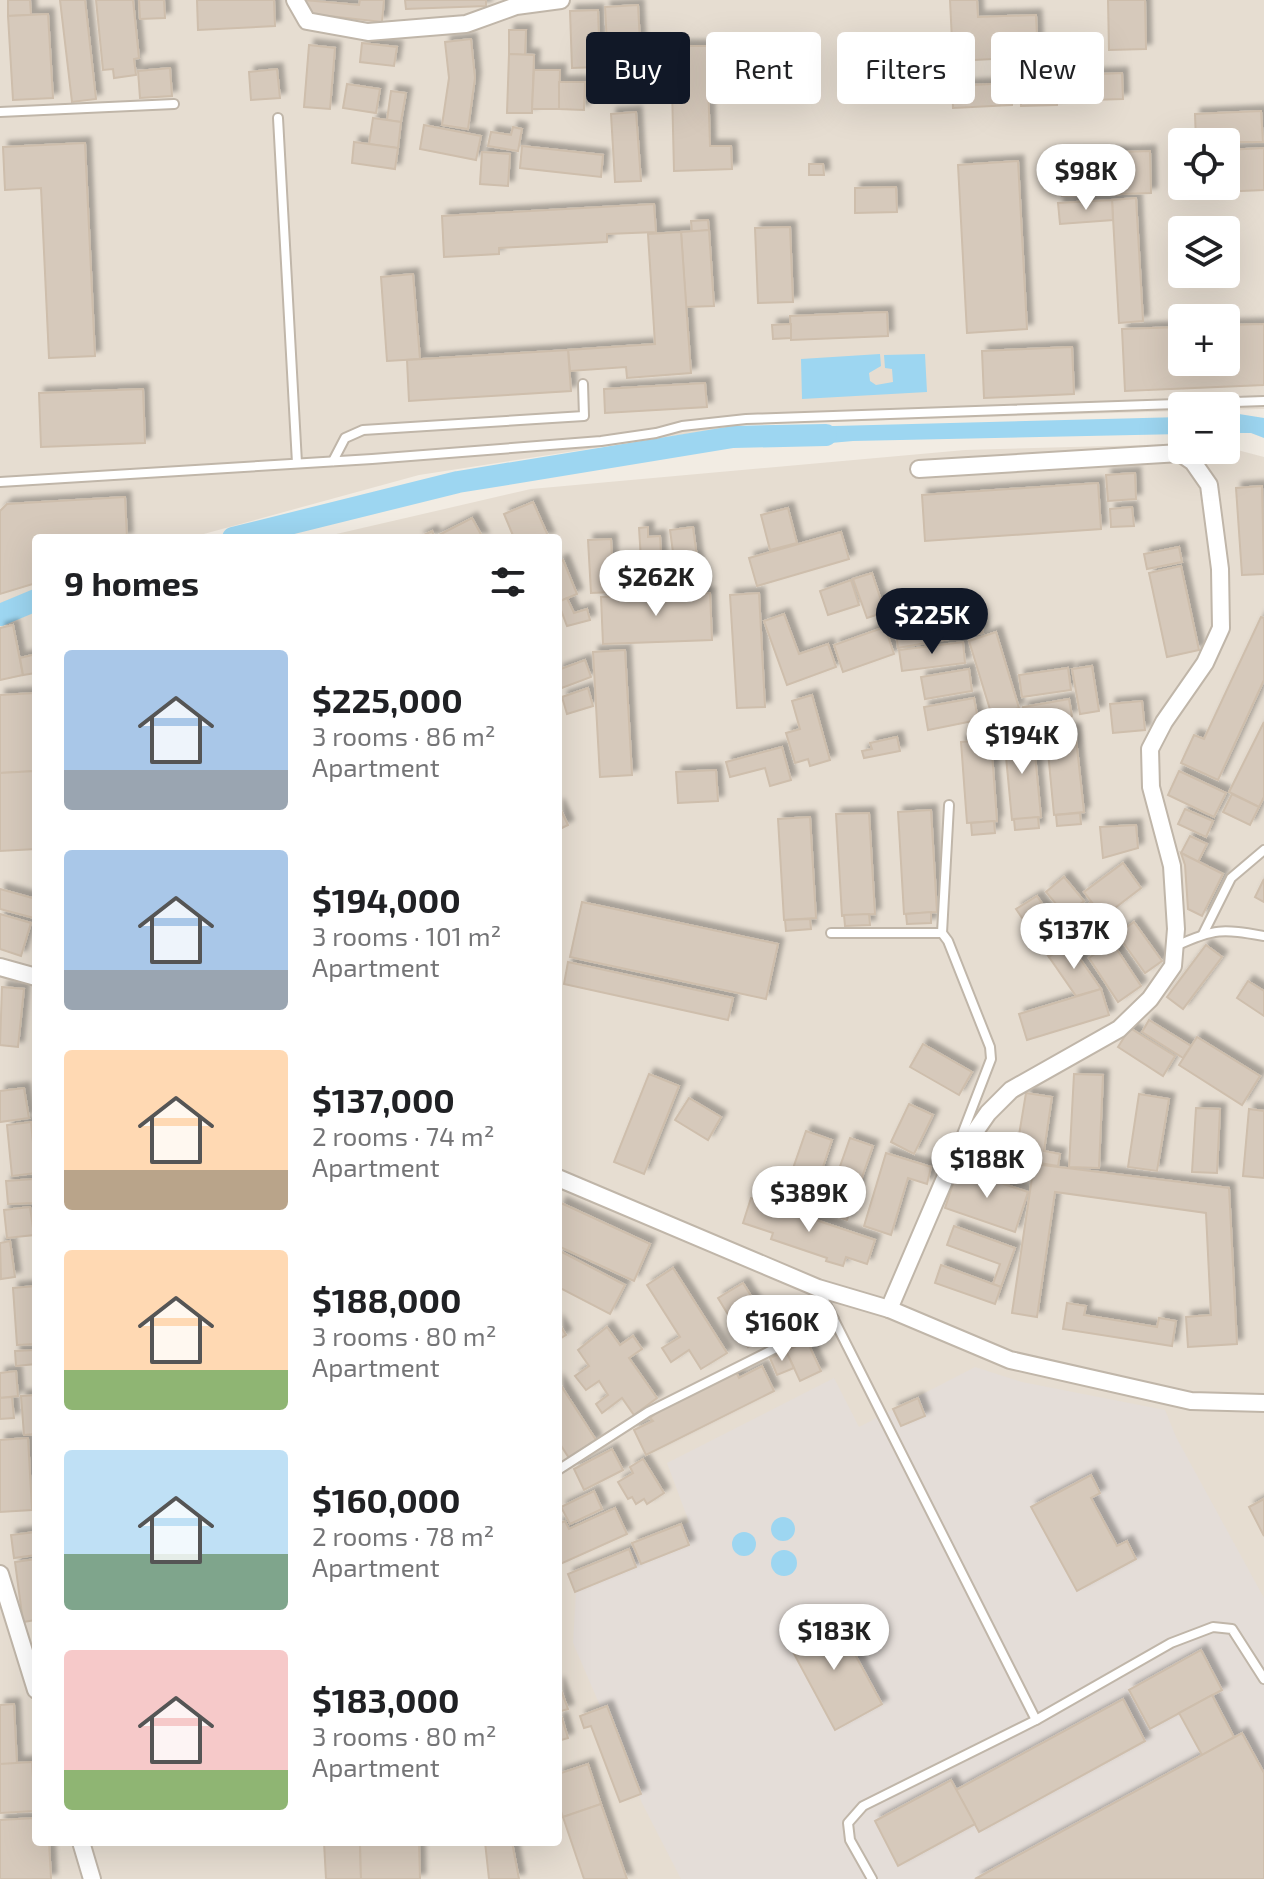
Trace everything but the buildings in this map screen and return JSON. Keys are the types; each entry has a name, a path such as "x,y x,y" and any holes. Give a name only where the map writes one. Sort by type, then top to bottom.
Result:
{"street":[{"path":"295,0 307,21 368,32 466,24 516,6 561,0"},
{"path":"919,469 1168,447"},
{"path":"889,1309 949,1169 988,1113 1011,1090 1119,1029 1150,999 1173,966 1176,929 1172,866 1151,787 1150,749 1164,722 1205,663 1221,628 1220,569 1209,485 1194,464"},
{"path":"0,967 32,976"},
{"path":"562,1180 818,1288 889,1309 1010,1360 1191,1401 1264,1403"},
{"path":"0,1574 31,1650"},
{"path":"82,1846 92,1879"}],"lane":[{"path":"0,112 174,104"},
{"path":"278,118 297,463"},
{"path":"333,461 345,438 363,430 584,416 583,384"},
{"path":"1240,401 1264,401"},
{"path":"0,482 601,441 682,426 746,419 1168,403"},
{"path":"949,805 942,933 948,941 990,1047 991,1059 949,1169"},
{"path":"1203,934 1231,878 1264,850"},
{"path":"1175,947 1222,929 1264,936"},
{"path":"831,933 942,933"},
{"path":"818,1288 1036,1720"},
{"path":"562,1467 648,1412 834,1319"},
{"path":"872,1879 850,1840 848,1823 863,1806 1036,1720 1171,1643 1213,1627 1232,1629 1264,1679"}],"shaded area":[{"path":"0,0 1264,0 1264,409 1240,410 1240,392 1168,392 1168,411 751,424 419,475 204,534 32,534 32,1846 562,1846 562,534 336,534 531,489 965,450 1168,444 1168,464 1240,464 1240,451 1264,457 1264,1879 0,1879"},
{"path":"975,1367 1022,1382 1165,1410 1176,1437 1264,1598 1264,1879 681,1879 642,1803 573,1643 576,1595 571,1575 689,1522 667,1463 834,1378 859,1427"}],"water":[{"path":"880,354 881,366 869,373 870,381 876,385 893,382 892,369 885,368 884,355 925,354 927,392 802,399 801,359"},
{"path":"1240,414 1264,418 1264,438 1240,433"},
{"path":"1168,417 1168,434 853,441 797,446 796,427"},
{"path":"783,1517 792,1520 795,1529 792,1538 783,1541 774,1538 771,1529 774,1520"},
{"path":"744,1532 755,1539 756,1544 749,1555 744,1556 733,1549 732,1544 739,1533"},
{"path":"784,1550 793,1554 797,1563 793,1572 784,1576 775,1572 771,1563 775,1554"}],"waterway":[{"path":"249,534 458,482 733,437 826,435"},
{"path":"0,615 32,602"}]}
